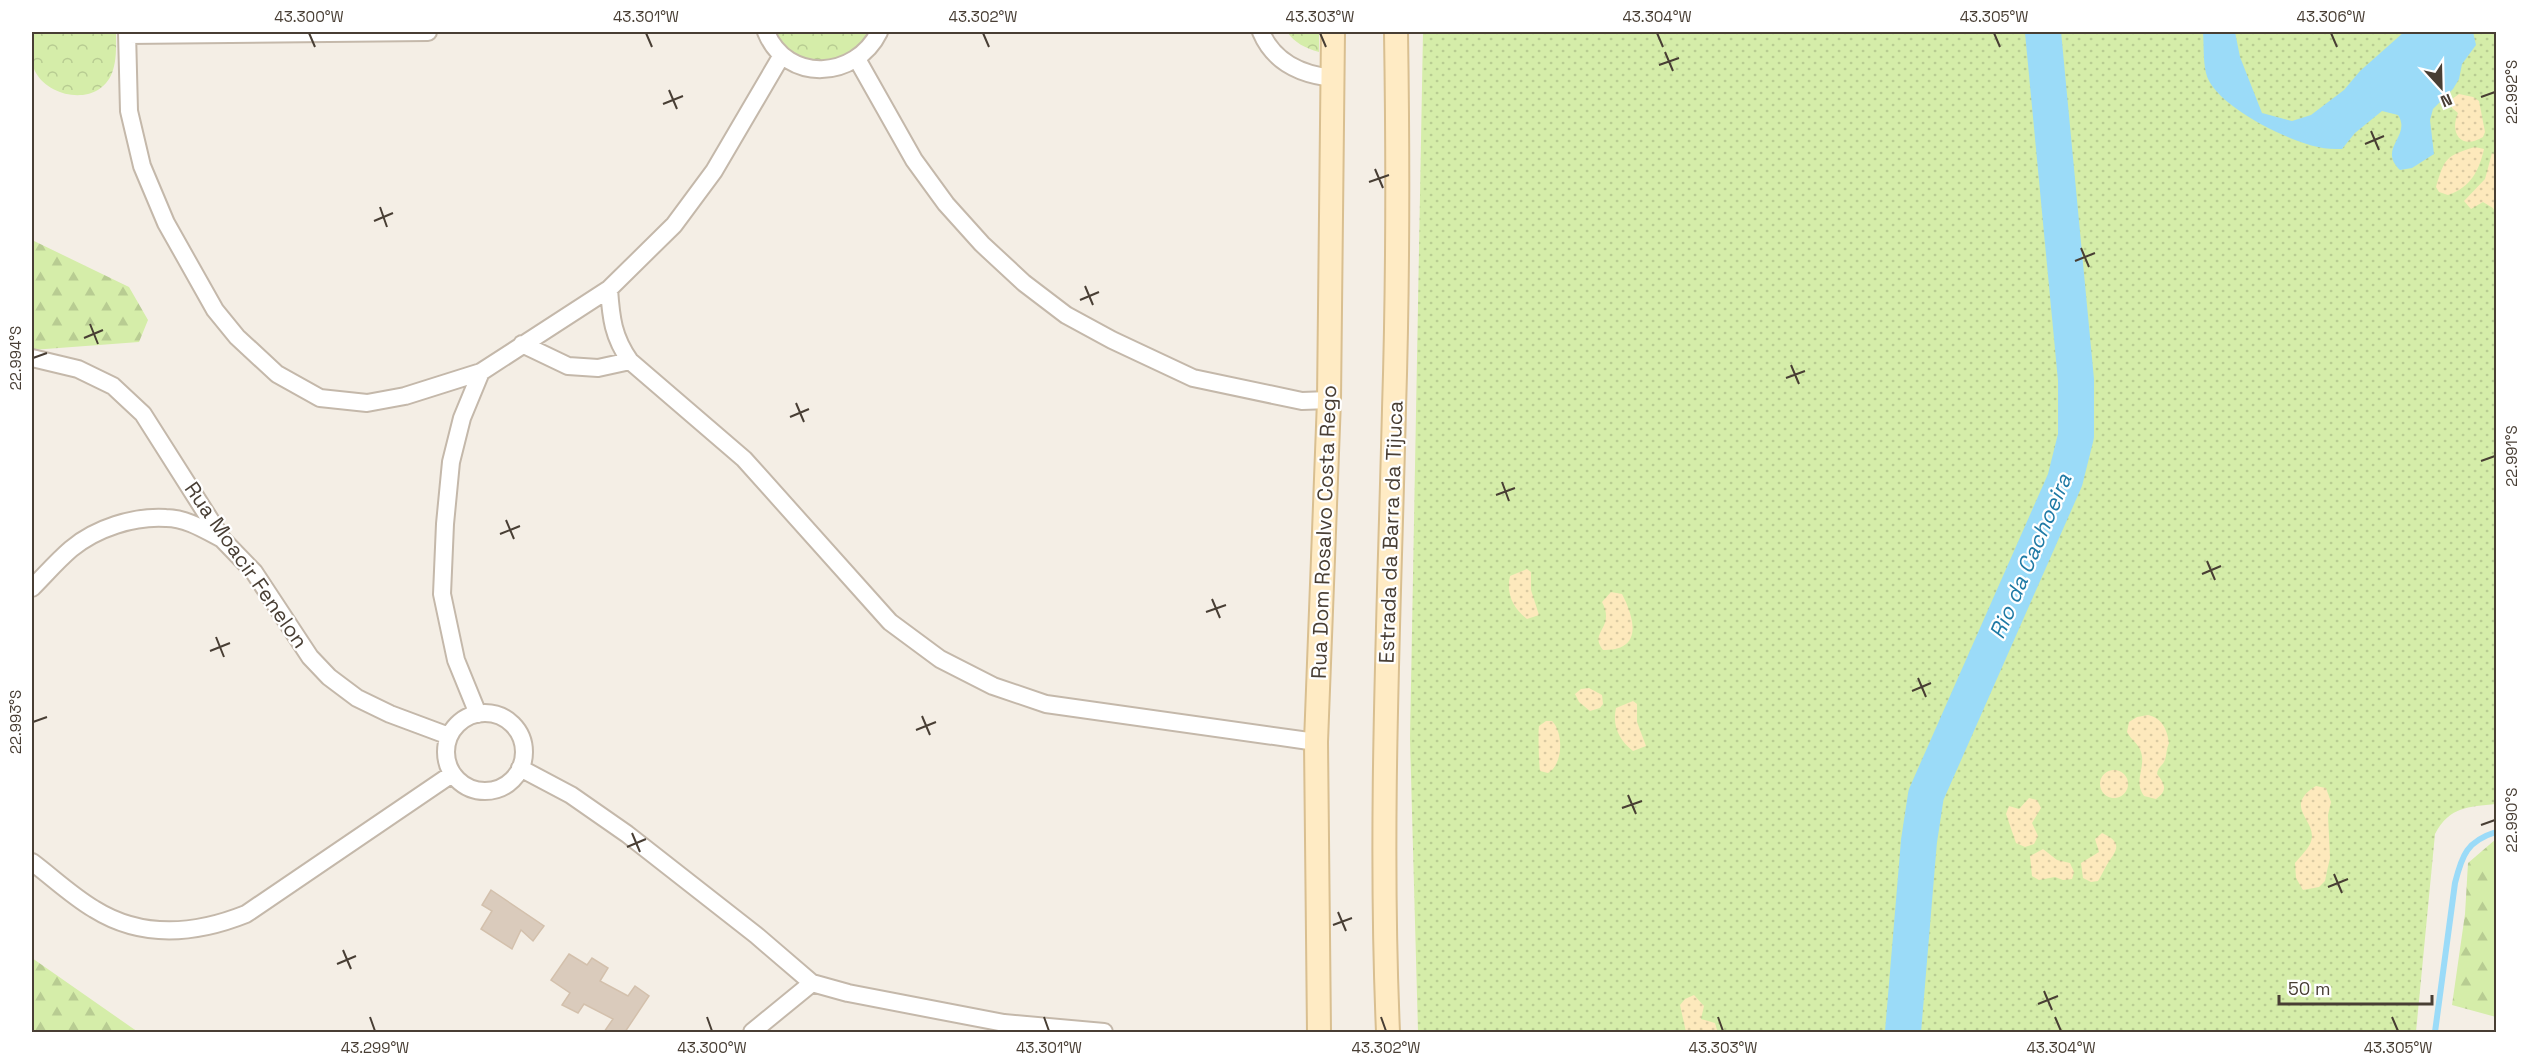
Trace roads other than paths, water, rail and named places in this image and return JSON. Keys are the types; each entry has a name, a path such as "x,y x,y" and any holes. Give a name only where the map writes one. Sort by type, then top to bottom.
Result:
{"main road":[{"name":"Rua Dom Rosalvo Costa Rego","path":"1319,1032 1316,742 1329,400 1333,32"},
{"name":"Estrada da Barra da Tijuca","path":"1388,1032 1383,814 1395,405 1398,127 1396,32"}],"street":[{"path":"428,32 127,33 129,111 142,166 166,223 189,268 215,310 237,337 277,374 320,398 367,403 405,396 481,372 609,289 674,225 714,171 782,55"},
{"path":"766,32 782,55 802,66 825,69 857,59 866,52 879,32"},
{"path":"1261,32 1271,50 1284,62 1299,71 1334,78"},
{"path":"857,59 914,160 946,204 982,244 1024,283 1066,315 1112,340 1193,378 1302,401 1329,400"},
{"path":"609,289 611,320 619,345 630,361 744,459 890,622 940,659 993,686 1046,704 1316,742"},
{"path":"522,344 568,366 598,368 630,361"},
{"name":"Rua Moacir Fenelon","path":"32,358 78,369 113,386 143,414 223,540 254,572 310,657 329,677 357,698 390,714 449,736"},
{"path":"478,714 456,660 442,594 451,462 462,418 481,372"},
{"path":"32,588 71,549 98,531 135,520 167,518 194,525 223,540"},
{"path":"490,713 511,723 519,733 524,756 514,778 505,785 482,791 460,783 452,774 447,762 446,749 449,736 456,726 466,718 478,714 490,713"},
{"path":"520,768 571,795 627,834 756,935 812,983 1004,1028 1104,1032"},
{"path":"32,862 94,909 123,923 157,931 190,930 211,926 246,914 452,774"},
{"path":"752,1032 812,983"}],"water":[{"path":"2203,32 2235,32 2240,57 2262,113 2292,121 2311,115 2344,90 2360,71 2404,32 2473,32 2476,45 2462,64 2459,79 2453,89 2433,109 2430,120 2434,154 2412,168 2400,170 2392,155 2401,129 2398,115 2382,111 2355,133 2342,149 2321,148 2289,137 2253,120 2222,97 2212,85 2205,68"}],"waterway":[{"name":"Rio da Cachoeira","path":"1903,1032 1919,841 1926,795 2065,480 2076,436 2076,380 2043,32"},
{"path":"2435,1032 2458,873 2467,850 2478,840 2496,832"}]}
